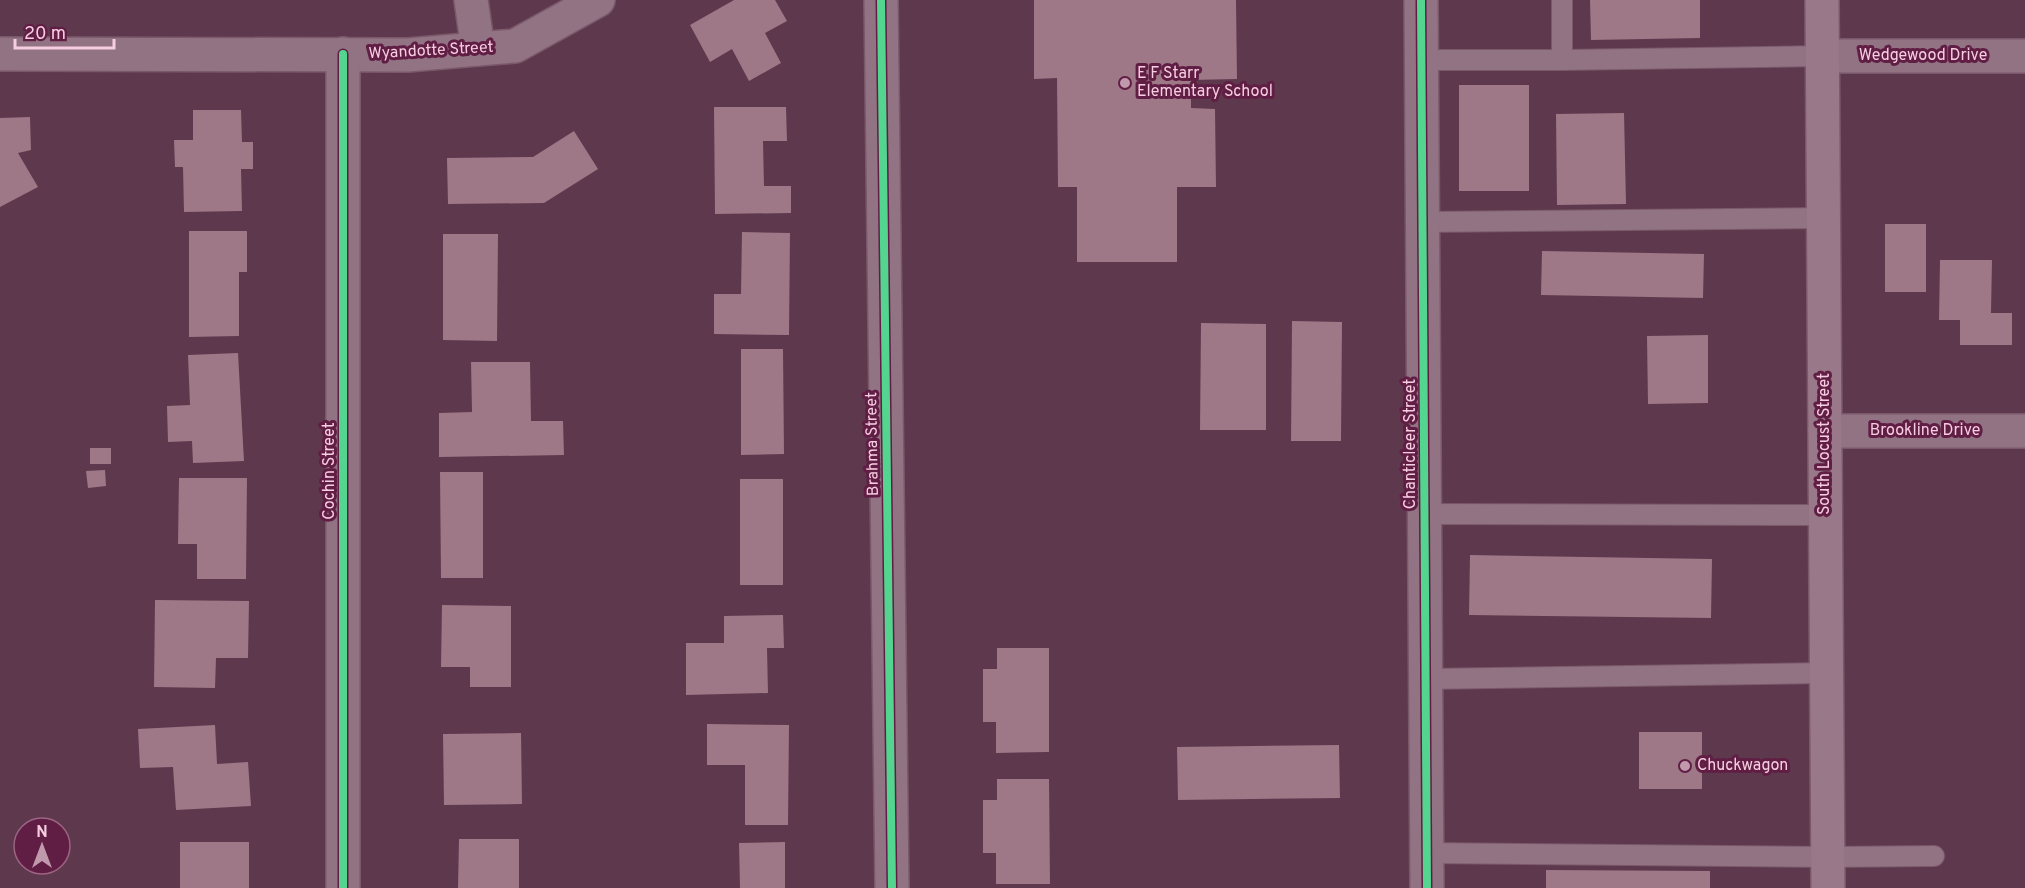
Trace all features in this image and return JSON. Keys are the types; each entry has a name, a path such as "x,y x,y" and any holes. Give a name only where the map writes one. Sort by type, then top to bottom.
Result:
{"main road":[{"name":"South Locust Street","path":"1822,0 1828,873"}],"street":[{"path":"471,0 478,49"},
{"name":"Wyandotte Street","path":"0,54 408,55 515,46 598,0"},
{"name":"Brahma Street","path":"881,0 892,888"},
{"name":"Chanticleer Street","path":"1421,0 1427,888"},
{"name":"Cochin Street","path":"343,54 343,888"},
{"name":"Wedgewood Drive","path":"1822,56 2025,56"},
{"name":"Brookline Drive","path":"1825,431 2025,431"}],"lane":[{"path":"1562,0 1562,60"},
{"path":"1421,60 1822,56"},
{"path":"1423,222 1822,218"},
{"path":"1425,513 1825,515"},
{"path":"1426,679 1825,673"},
{"path":"1427,854 1828,873 1934,856"}],"building":[{"path":"734,0 775,0 787,21 765,33 781,63 749,81 732,49 710,62 690,25"},
{"path":"1034,0 1236,0 1237,79 1191,80 1191,108 1215,109 1216,187 1177,187 1177,262 1077,262 1077,187 1058,187 1057,78 1034,79"},
{"path":"1590,0 1700,0 1700,38 1591,40"},
{"path":"1459,85 1529,85 1529,191 1459,191"},
{"path":"714,107 786,107 787,141 763,141 764,186 791,186 791,213 715,214"},
{"path":"193,110 241,110 242,142 253,142 253,169 241,169 242,211 184,212 183,167 175,167 174,140 193,140"},
{"path":"1624,113 1626,204 1557,205 1556,114"},
{"path":"30,117 31,150 18,153 38,187 0,207 0,118"},
{"path":"574,131 598,169 544,203 448,204 447,158 533,157"},
{"path":"1885,224 1926,224 1926,292 1885,292"},
{"path":"189,231 247,231 247,272 239,272 239,336 189,337"},
{"path":"742,232 790,233 789,335 714,334 714,294 741,294"},
{"path":"443,234 498,234 497,341 443,340"},
{"path":"1542,251 1704,254 1703,298 1541,295"},
{"path":"1940,260 1992,260 1991,313 2012,313 2012,345 1960,345 1960,320 1939,320"},
{"path":"1292,321 1342,322 1341,441 1291,441"},
{"path":"1201,323 1266,324 1266,430 1200,430"},
{"path":"1708,335 1708,403 1648,404 1647,336"},
{"path":"741,349 783,349 784,454 741,455"},
{"path":"238,353 244,461 193,463 192,441 168,442 167,406 190,405 188,355"},
{"path":"471,362 530,362 531,421 563,421 564,455 439,457 439,413 472,412"},
{"path":"90,448 111,448 111,464 90,464"},
{"path":"105,470 106,486 88,488 86,471"},
{"path":"440,472 483,472 483,578 441,578"},
{"path":"179,478 247,478 246,579 197,579 197,544 178,544"},
{"path":"740,479 783,479 783,585 740,585"},
{"path":"1470,555 1712,559 1711,618 1469,615"},
{"path":"155,600 249,601 248,658 216,658 215,688 154,687"},
{"path":"442,605 511,606 511,687 470,687 470,667 441,667"},
{"path":"783,615 784,648 767,648 768,693 686,695 686,643 724,643 724,616"},
{"path":"997,648 1049,648 1049,752 996,753 996,722 983,722 983,669 997,669"},
{"path":"707,724 789,725 788,825 745,825 745,765 707,765"},
{"path":"215,725 217,764 248,762 251,806 176,810 173,767 140,768 138,729"},
{"path":"1639,732 1702,732 1702,789 1639,789"},
{"path":"521,733 522,804 444,805 443,734"},
{"path":"1339,745 1340,798 1178,800 1177,747"},
{"path":"997,779 1049,779 1050,884 996,884 996,853 983,853 983,800 997,800"},
{"path":"459,839 519,839 519,888 458,888"},
{"path":"180,842 249,842 249,888 180,888"},
{"path":"785,842 785,888 740,888 739,843"},
{"path":"1546,870 1710,871 1710,888 1546,888"}],"cycle path":[{"path":"881,0 892,888"},
{"path":"1421,0 1427,888"},
{"path":"343,54 343,888"}],"place":[{"name":"E F Starr Elementary School","path":"1125,83"},
{"name":"Chuckwagon","path":"1685,766"}]}
